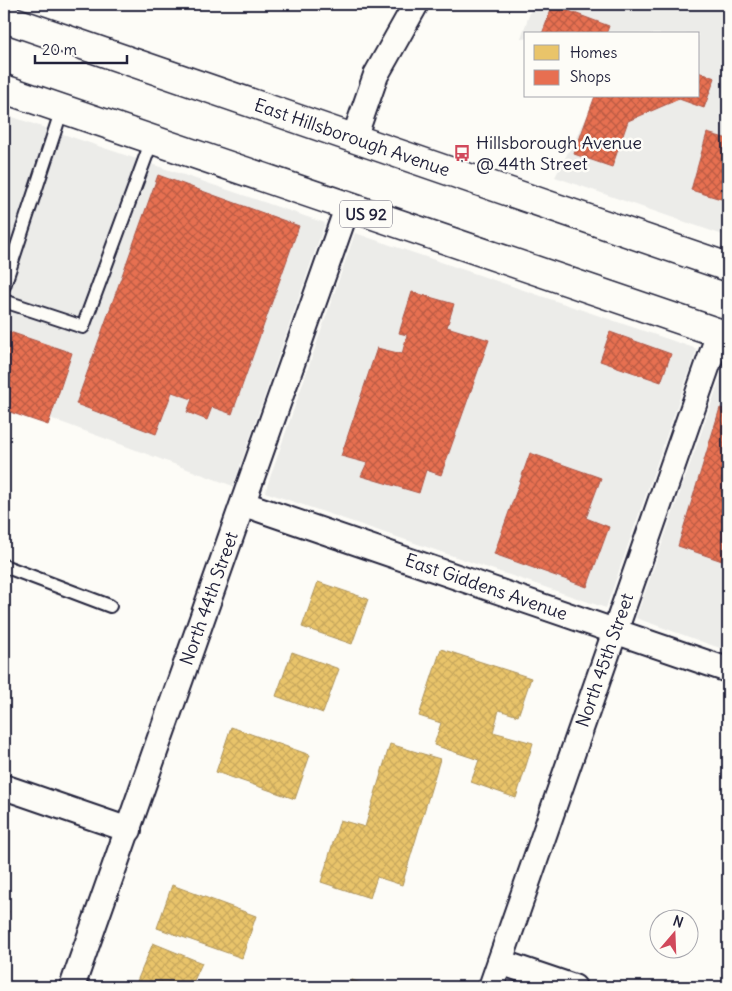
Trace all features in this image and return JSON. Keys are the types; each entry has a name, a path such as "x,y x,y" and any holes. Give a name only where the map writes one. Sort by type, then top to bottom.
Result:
{"main road":[{"name":"East Hillsborough Avenue","path":"4,18 728,267"},
{"name":"US 92","path":"4,89 347,208 724,335"}],"street":[{"path":"354,138 376,75 416,4"},
{"name":"North 44th Street","path":"72,987 347,208"},
{"name":"North 45th Street","path":"491,987 615,630 724,335"},
{"name":"East Giddens Avenue","path":"244,504 728,670"},
{"path":"4,787 129,830"},
{"path":"500,962 574,987"}],"lane":[{"path":"4,286 62,109"},
{"path":"4,301 83,327 152,140"},
{"path":"4,566 110,606"}],"shaded area":[{"path":"533,4 591,6 592,4 728,4 728,229 726,236 555,177 597,98 700,98 700,32 524,32 524,39 521,38"},
{"path":"4,114 325,223 233,486 4,401"},
{"path":"355,233 697,349 606,608 265,492"},
{"path":"728,360 728,651 636,618"}],"building: Homes":[{"path":"318,582 368,599 352,644 302,627"},
{"path":"441,649 531,678 518,716 499,710 493,732 533,743 516,798 471,782 479,760 434,745 441,723 419,716"},
{"path":"292,652 339,669 323,713 276,696"},
{"path":"231,727 310,755 295,799 216,772"},
{"path":"390,744 440,759 402,885 377,877 370,898 321,882 340,820 365,827"},
{"path":"172,885 256,916 242,958 157,928"},
{"path":"4,909 9,911 4,926"},
{"path":"153,943 202,963 191,987 135,986"},
{"path":"351,980 375,987 349,987"}],"building: Shops":[{"path":"553,5 609,26 607,32 543,32"},
{"path":"700,73 715,78 704,108 679,99 628,121 612,167 574,154 594,98 700,98"},
{"path":"707,133 728,139 728,173 721,199 691,190"},
{"path":"158,175 299,226 232,414 212,407 207,420 187,412 192,399 172,392 156,434 76,404"},
{"path":"412,292 454,304 447,327 489,340 441,475 426,470 419,493 361,476 367,463 341,456 377,348 402,354 407,335 399,333"},
{"path":"4,330 72,353 48,425 4,410"},
{"path":"610,332 671,354 661,382 600,361"},
{"path":"720,408 728,410 728,563 678,546"},
{"path":"530,453 601,478 586,518 609,527 587,587 494,554"}],"place":[{"name":"Hillsborough Avenue @ 44th Street","path":"462,153"}]}
